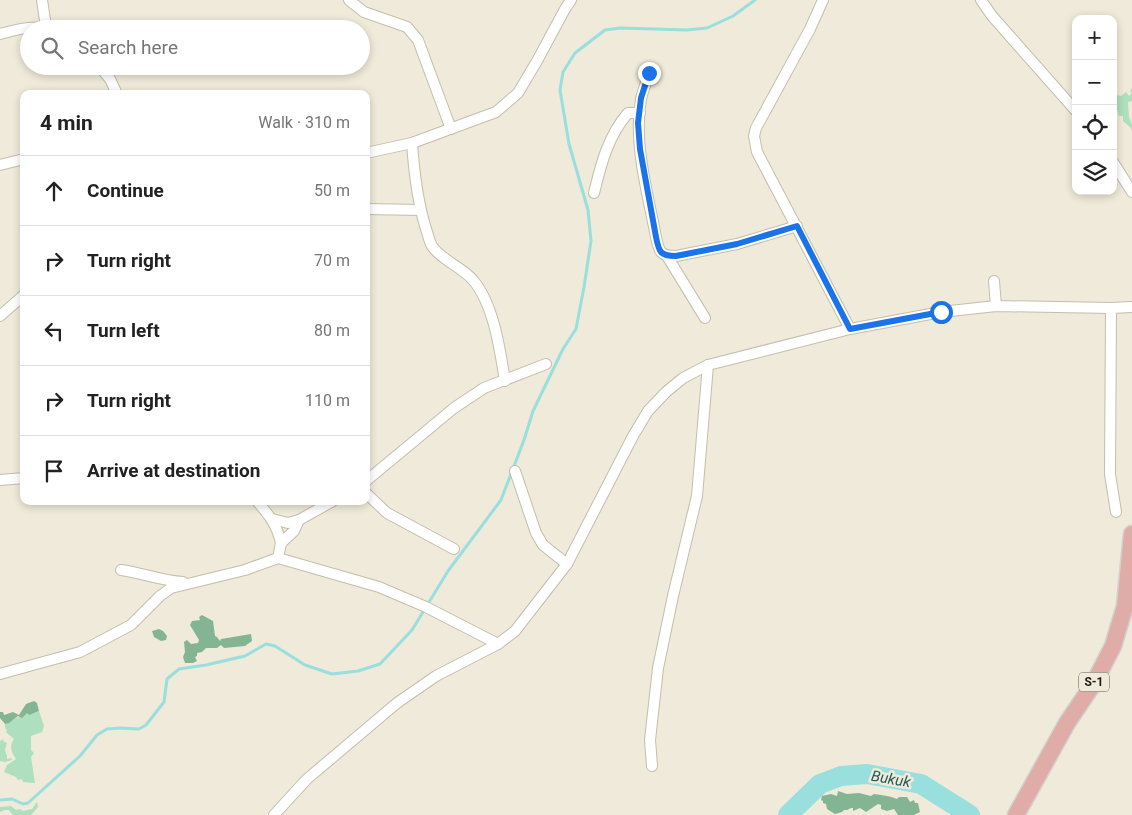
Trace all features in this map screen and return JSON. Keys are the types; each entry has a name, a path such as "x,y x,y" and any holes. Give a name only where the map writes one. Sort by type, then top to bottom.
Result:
{"main road":[{"name":"S-1","path":"1016,815 1067,723 1094,683 1113,646 1125,606 1132,534"}],"street":[{"path":"42,0 47,20"},
{"path":"349,0 364,12 407,27 418,40 451,129"},
{"path":"370,152 412,142 496,112 518,93 538,61 571,0"},
{"path":"824,0 756,128 754,136 757,152 850,329"},
{"path":"982,0 992,16 1072,106"},
{"path":"0,34 20,29"},
{"path":"649,73 641,98 638,123 640,149 658,248 662,254 676,256 737,244 797,226"},
{"path":"107,75 115,90"},
{"path":"594,193 603,156 621,121 628,113 640,113"},
{"path":"412,142 414,176 420,210 431,245 473,281 485,301 499,342 504,381"},
{"path":"0,165 20,160"},
{"path":"1117,168 1132,192"},
{"path":"370,209 420,210"},
{"path":"667,256 705,318"},
{"path":"994,281 996,306"},
{"path":"0,316 20,299"},
{"path":"274,815 308,779 397,703 436,676 498,644 515,631 567,564 632,436 648,411 683,378 708,365 850,329 941,312 996,306 1132,307"},
{"path":"1111,308 1110,474 1116,512"},
{"path":"370,478 454,408 484,388 546,364"},
{"path":"652,766 650,740 658,668 697,496 708,365"},
{"path":"515,471 536,533 543,545 567,564"},
{"path":"0,480 20,478"},
{"path":"370,497 387,512 454,549"},
{"path":"260,505 278,530 281,543 278,558"},
{"path":"272,519 288,523 299,520 325,505"},
{"path":"281,543 294,531 299,520"},
{"path":"0,674 80,652 131,625 160,596 171,588 244,570 278,558 379,588 426,607 498,644"},
{"path":"121,570 171,581 192,582"}],"green space":[{"path":"1126,92 1129,96 1132,93 1132,101 1128,102 1132,132 1131,128 1123,121 1123,116 1119,116 1117,110 1117,95 1121,96"},
{"path":"202,615 213,621 215,636 220,641 221,639 251,634 252,641 245,646 224,648 221,645 217,648 206,648 202,652 197,653 195,657 197,661 185,663 183,657 185,652 184,642 187,640 191,644 198,643 199,640 190,625 192,621 200,620 199,617"},
{"path":"159,629 167,636 166,640 161,641 154,637 152,631"},
{"path":"34,701 37,703 39,711 29,715 27,713 22,718 18,716 5,724 0,718 0,712 3,712 4,715 13,712 19,715 26,704"},
{"path":"39,711 44,726 42,732 31,736 31,750 34,753 31,757 35,783 23,782 22,779 18,780 16,777 4,772 7,765 16,759 11,749 14,739 6,732 5,724 27,713"},
{"path":"4,739 3,741 7,743 5,750 7,759 11,758 12,760 5,762 0,761 0,741"},
{"path":"838,791 847,794 859,793 871,796 874,794 897,799 899,797 907,797 910,802 914,800 915,803 918,803 920,812 914,815 898,815 894,809 887,811 881,809 881,805 878,804 866,812 860,808 853,811 853,808 851,808 835,814 827,809 826,804 821,800 822,796 831,794 837,796"},
{"path":"37,802 38,807 31,815 13,815 9,810 0,812 0,807 11,806 16,810 20,809 23,811 32,809"}],"waterway":[{"path":"0,800 12,799 23,804 28,803 80,756 97,735 107,729 139,729 146,725 164,702 167,679 179,669 245,656 266,644 275,646 305,665 332,674 358,671 380,664 412,630 448,571 501,500 533,411 563,349 576,329 591,241 588,210 569,144 560,90 563,72 575,53 605,30 620,28 687,30 707,28 733,16 755,0"},
{"name":"Bukuk","path":"788,815 820,784 841,776 867,774 921,784 970,815"}],"route":[{"path":"649,73 641,98 638,123 640,149 658,248 662,254 676,256 737,244 797,226 850,329 941,312"}]}
